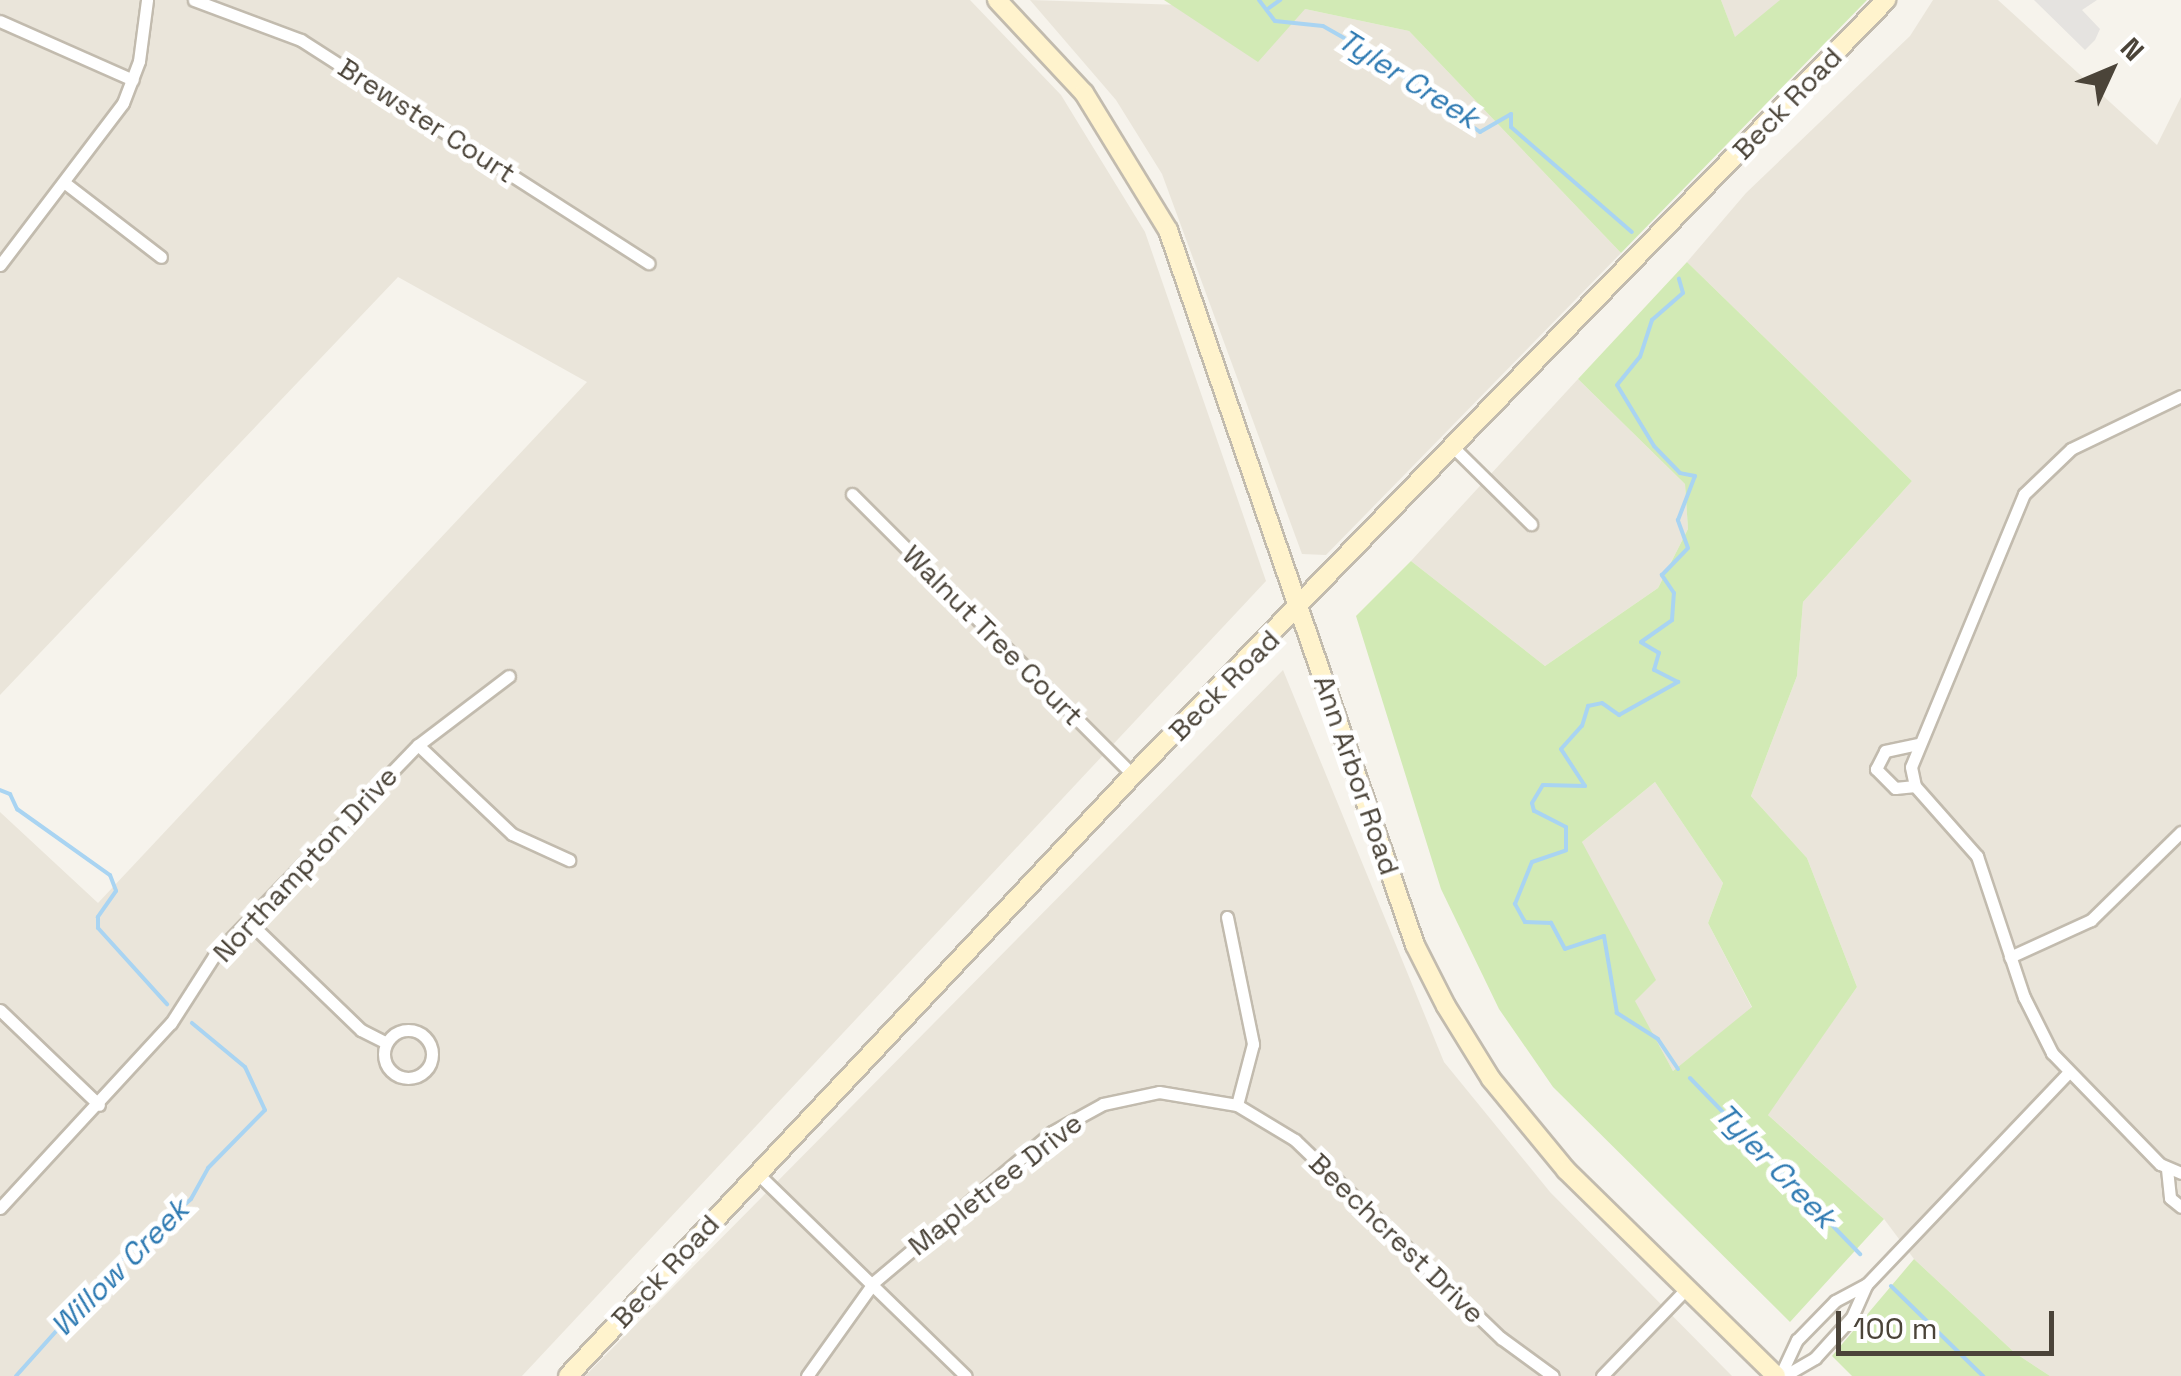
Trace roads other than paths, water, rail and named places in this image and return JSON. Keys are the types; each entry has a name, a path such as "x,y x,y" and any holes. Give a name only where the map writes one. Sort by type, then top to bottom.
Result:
{"main road":[{"name":"Ann Arbor Road","path":"996,0 1084,94 1150,192 1186,273 1415,946 1446,1006 1537,1137 1686,1289 1780,1376"},
{"name":"Beck Road","path":"568,1376 1133,775 1300,610 1886,0"}],"street":[{"path":"0,265 110,125 133,80 148,0"},
{"name":"Brewster Court","path":"194,0 301,40 649,263"},
{"path":"0,21 133,80"},
{"path":"65,183 161,257"},
{"path":"2181,396 2071,449 2033,482 1911,768 1915,786 1977,856 2031,1014 2067,1074 2168,1170 2181,1173"},
{"path":"1455,448 1530,524"},
{"name":"Walnut Tree Court","path":"852,494 1133,775"},
{"name":"Northampton Drive","path":"0,1208 99,1105 248,921 418,745 509,676"},
{"path":"1915,786 1889,786 1876,764 1889,749 1918,744"},
{"path":"418,745 512,834 569,860"},
{"path":"2010,957 2091,920 2181,832"},
{"path":"1227,917 1253,1044 1237,1105"},
{"path":"248,921 361,1030 386,1043"},
{"path":"0,1010 99,1105"},
{"path":"398,1032 420,1034 430,1045 428,1067 416,1077 393,1073 384,1060 386,1043 398,1032"},
{"path":"1780,1376 1797,1340 1835,1301 1866,1284 2067,1074"},
{"name":"Mapletree Drive","path":"807,1376 874,1282 1087,1110 1159,1092 1237,1105"},
{"name":"Beechcrest Drive","path":"1237,1105 1295,1140 1501,1338 1553,1376"},
{"path":"2168,1170 2170,1198 2181,1207"},
{"path":"757,1174 874,1282 966,1376"},
{"path":"1780,1376 1815,1358 1852,1318 1866,1284"},
{"path":"1602,1376 1686,1289"}],"waterway":[{"name":"Tyler Creek","path":"1259,0 1275,21 1323,26 1374,55 1480,132 1511,114 1511,127 1632,232"},
{"path":"1269,8 1280,0"},
{"name":"Tyler Creek","path":"1678,1069 1658,1039 1617,1013 1604,936 1565,949 1551,923 1525,922 1515,904 1532,862 1566,850 1566,827 1534,811 1532,803 1543,785 1585,786 1561,749 1582,726 1588,706 1602,703 1619,715 1678,682 1654,670 1659,653 1641,642 1672,620 1674,593 1662,575 1688,548 1678,520 1695,476 1680,473 1654,446 1617,385 1640,357 1652,320 1683,293 1679,279"},
{"name":"Willow Creek","path":"0,790 10,794 17,809 110,875 116,891 98,917 98,928 167,1004"},
{"name":"Willow Creek","path":"16,1376 116,1264 191,1199 208,1168 265,1110 245,1067 192,1023"},
{"name":"Tyler Creek","path":"1690,1078 1860,1254"},
{"name":"Tyler Creek","path":"1891,1286 1983,1376"}]}
